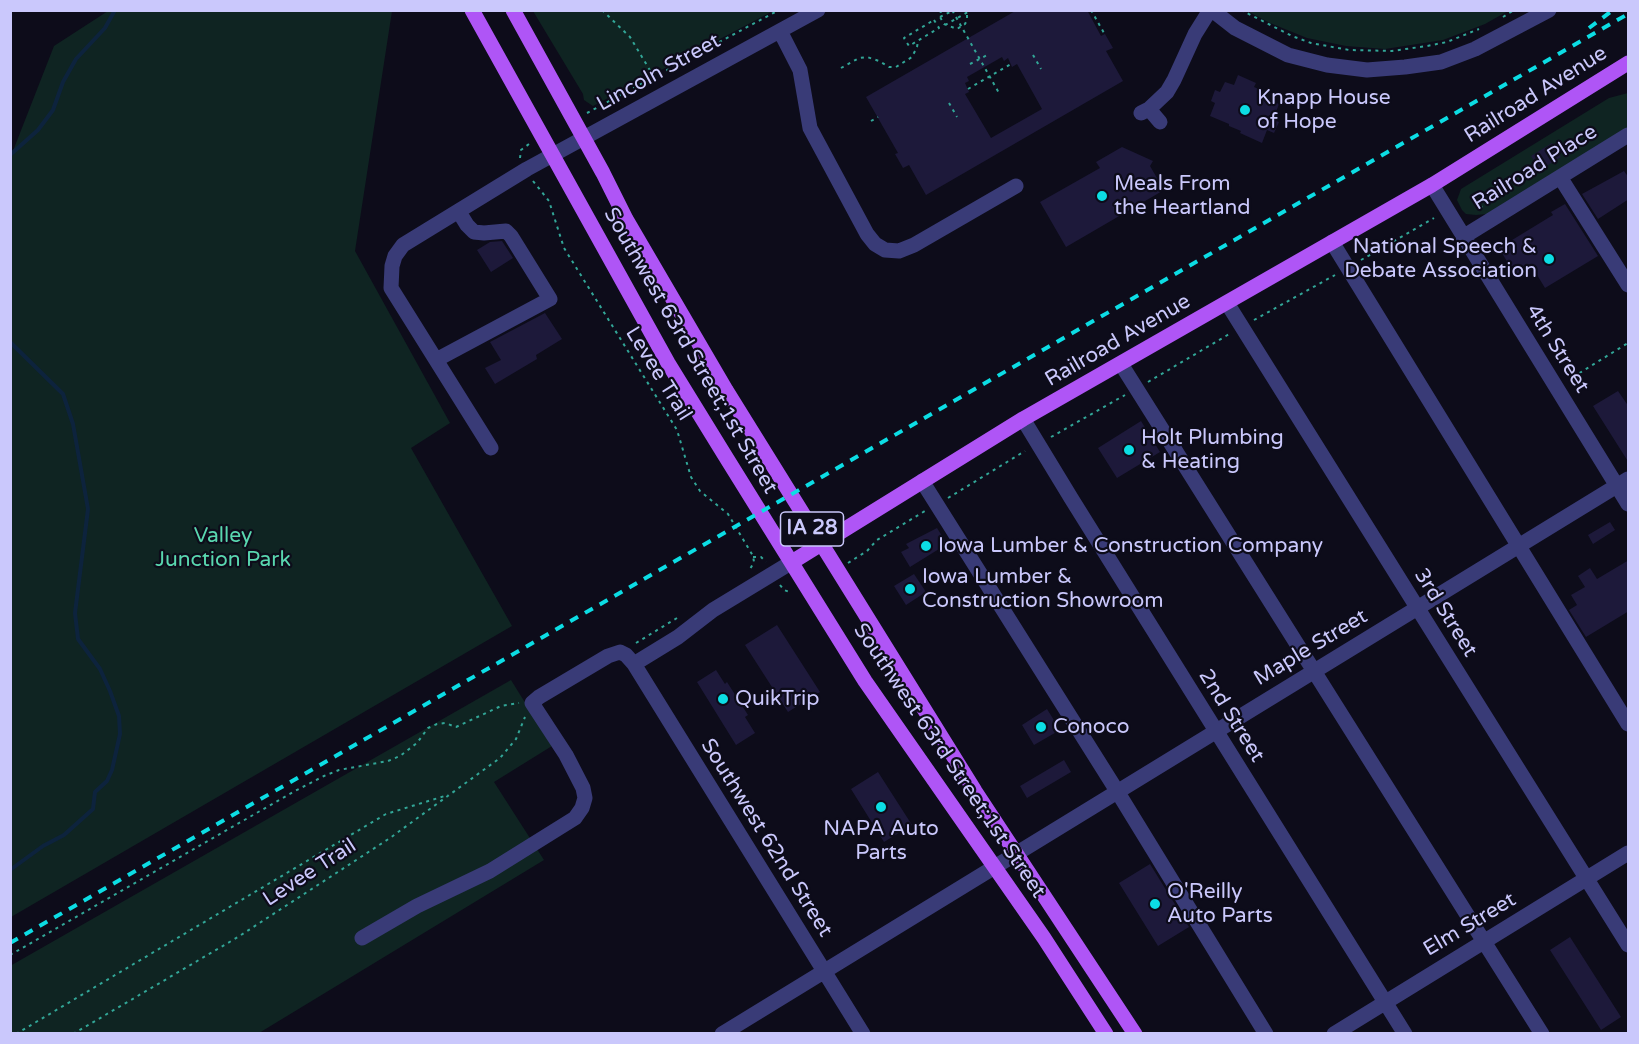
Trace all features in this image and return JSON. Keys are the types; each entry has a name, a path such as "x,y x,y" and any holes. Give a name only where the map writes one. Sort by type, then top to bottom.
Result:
{"main road":[{"name":"Southwest 63rd Street;1st Street","path":"472,10 668,363 866,681 1044,938 1106,1034"},
{"name":"Southwest 63rd Street;1st Street","path":"513,10 677,308 821,544 1016,853 1135,1034"},
{"name":"Railroad Avenue","path":"792,562 1023,419 1432,185 1629,63"}],"street":[{"name":"Lincoln Street","path":"491,448 391,288 395,256 404,246 553,155 818,10"},
{"path":"1160,122 1145,111 1167,92 1195,34 1211,10 1235,28 1288,55 1336,66 1367,70 1441,62 1475,49 1549,10"},
{"path":"780,31 800,70 810,128 867,234 875,244 885,250 899,251 914,245 1016,186"},
{"name":"Railroad Place","path":"1463,237 1629,135"},
{"path":"1560,177 1629,285"},
{"name":"4th Street","path":"1432,185 1463,237 1623,482 1629,504"},
{"path":"436,360 550,299 506,231 474,232 459,212"},
{"path":"1332,242 1517,546 1629,724"},
{"name":"3rd Street","path":"1227,303 1629,945"},
{"path":"1120,364 1542,1034"},
{"name":"2nd Street","path":"1023,419 1405,1034"},
{"path":"922,481 1222,959 1243,999 1266,1034"},
{"name":"Maple Street","path":"722,1034 1623,482"},
{"name":"Railroad Avenue","path":"634,664 678,637 713,610 792,562"},
{"path":"362,938 417,906 496,867 575,818 585,798 583,788 535,700 608,656 621,652"},
{"name":"Southwest 62nd Street","path":"621,652 634,664 863,1034"},
{"name":"Elm Street","path":"1334,1034 1629,853"}],"path":[{"path":"602,10 630,37 654,77"},
{"path":"598,108 779,10"},
{"path":"941,10 942,22 952,28 961,27 967,20 968,11"},
{"path":"940,17 952,10 999,93"},
{"path":"1091,10 1104,33"},
{"path":"1241,10 1292,36 1311,42 1358,50 1392,51 1427,46 1447,42 1483,28"},
{"path":"1501,18 1514,10"},
{"path":"945,25 968,11"},
{"path":"934,20 937,25 939,28 909,46 904,38 934,20"},
{"path":"937,25 942,22"},
{"path":"841,68 859,58 867,57 889,67 896,67 912,57 918,41"},
{"path":"970,64 989,54"},
{"path":"1033,55 1041,69"},
{"path":"968,89 1011,64"},
{"path":"949,103 957,117"},
{"path":"871,122 878,117"},
{"path":"521,160 519,155 521,150 530,143"},
{"name":"Levee Trail","path":"533,180 552,208 564,248 677,430 691,477 700,491 728,514 753,557"},
{"path":"1573,377 1629,343"},
{"path":"744,576 753,566 753,557 761,557 767,564"},
{"path":"783,588 796,595"},
{"path":"621,652 684,614"},
{"path":"10,955 324,776 339,770 388,761 400,756 417,743 428,728 437,724 445,723 456,727 501,706 535,700"},
{"name":"Levee Trail","path":"73,1034 238,937 390,838 450,795 500,758 510,747 535,700"},
{"path":"16,1034 386,814 450,795"}],"green space":[{"name":"Valley Junction Park","path":"108,11 392,11 355,251 450,423 411,448 512,626 11,917 11,156 54,46"},
{"path":"533,11 773,11 593,106 584,100 583,94"},
{"path":"1247,11 1508,11 1485,24 1443,40 1385,49 1346,46 1307,38"},
{"path":"1628,93 1628,129 1487,214 1466,214 1462,210 1457,200 1461,189 1609,98"},
{"path":"511,680 552,746 494,782 544,860 259,1033 11,1033 10,966"}],"building":[{"path":"1017,10 1087,10 1101,36 1105,34 1113,48 1106,51 1123,81 926,195 909,165 903,168 895,154 898,153 866,97","holes":["1002,57 1004,61 1008,58 1012,67 1017,64 1042,109 991,138 965,94 969,92 965,83 969,81 967,77"]},
{"name":"Knapp House of Hope","path":"1238,75 1256,83 1254,87 1263,91 1260,96 1279,104 1273,120 1279,122 1274,133 1267,130 1262,143 1210,116 1215,103 1211,101 1215,90 1220,92 1225,82 1234,85"},
{"path":"1552,143 1561,157 1540,170 1531,156"},
{"name":"Meals From the Heartland","path":"1122,147 1153,161 1150,166 1164,190 1066,247 1040,202 1100,168 1096,162"},
{"path":"1624,171 1629,178 1629,199 1598,219 1582,194"},
{"name":"National Speech & Debate Association","path":"1565,204 1598,256 1545,288 1531,265 1515,275 1499,248 1553,215 1551,212"},
{"path":"502,241 513,258 491,272 477,250 490,242"},
{"path":"545,313 562,339 536,355 537,359 495,384 485,368 501,360 490,342"},
{"path":"1618,391 1629,407 1629,463 1593,406"},
{"name":"Holt Plumbing & Heating","path":"1141,421 1160,452 1117,478 1098,448"},
{"path":"1610,522 1615,530 1593,544 1588,535"},
{"name":"Iowa Lumber & Construction Company","path":"937,528 947,544 910,567 901,552 909,548 906,544"},
{"path":"1629,560 1629,611 1586,637 1569,610 1577,605 1571,595 1585,587 1578,576 1590,568 1597,579"},
{"name":"Iowa Lumber & Construction Showroom","path":"914,574 926,592 906,605 894,586"},
{"name":"QuikTrip","path":"777,625 820,692 788,712 745,645"},
{"name":"QuikTrip","path":"716,670 725,684 727,682 748,715 745,717 755,733 736,745 697,682"},
{"name":"Conoco","path":"1047,709 1060,730 1034,745 1022,725"},
{"name":"Conoco","path":"1064,760 1071,772 1027,798 1020,786"},
{"name":"NAPA Auto Parts","path":"878,772 912,825 884,842 851,789"},
{"name":"O'Reilly Auto Parts","path":"1150,864 1189,927 1158,946 1119,883"},
{"path":"1570,937 1621,1017 1601,1030 1550,950"}],"waterway":[{"path":"10,155 38,130 53,110 63,82 76,59 105,28 115,10"},
{"path":"10,342 63,394 73,424 88,509 75,613 78,639 100,669 110,691 119,716 120,734 112,770 107,781 95,792 93,809 64,835 43,846 10,870"}],"railway":[{"path":"1589,28 1613,10"},
{"path":"10,943 1628,14"}],"place":[{"name":"Knapp House of Hope","path":"1245,110"},
{"name":"Meals From the Heartland","path":"1102,196"},
{"name":"National Speech & Debate Association","path":"1549,259"},
{"name":"Holt Plumbing & Heating","path":"1129,450"},
{"name":"Iowa Lumber & Construction Company","path":"926,546"},
{"name":"Iowa Lumber & Construction Showroom","path":"910,589"},
{"name":"QuikTrip","path":"723,699"},
{"name":"Conoco","path":"1041,727"},
{"name":"NAPA Auto Parts","path":"881,807"},
{"name":"O'Reilly Auto Parts","path":"1155,904"}]}
